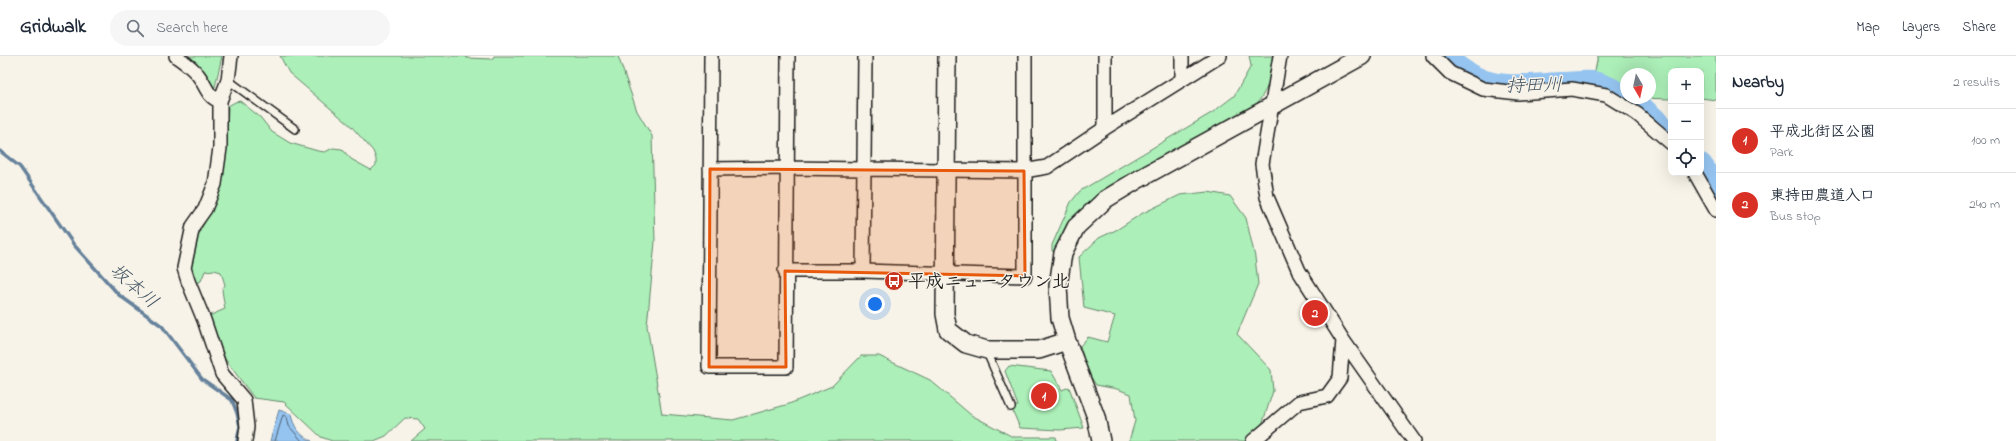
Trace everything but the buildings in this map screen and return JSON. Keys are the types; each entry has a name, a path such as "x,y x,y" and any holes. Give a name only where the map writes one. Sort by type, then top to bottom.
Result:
{"street":[{"path":"176,56 191,67 199,76 208,94 215,100 220,101"},
{"path":"231,56 228,80 220,101 220,148 215,184 205,209 193,226 184,268 204,320 222,374 244,400 247,427 245,441"},
{"path":"711,56 709,367 786,367 785,272 788,56"},
{"path":"863,271 865,56"},
{"path":"947,56 945,314 948,330 966,344 986,349 1039,350 1067,341"},
{"path":"785,272 863,271 946,275 1025,276 1025,56"},
{"path":"1105,56 1106,128"},
{"path":"1182,56 1182,80"},
{"path":"710,169 787,168 1024,171 1047,167 1220,56"},
{"path":"1280,56 1270,106 1262,164 1267,197 1299,271 1343,340 1414,441"},
{"path":"1101,441 1096,418 1067,341 1060,318 1058,286 1063,253 1076,227 1106,199 1270,106 1362,56"},
{"path":"1433,56 1450,73 1483,89 1518,93 1572,89 1606,95 1637,114 1668,140"},
{"path":"1698,176 1712,192 1716,210"},
{"path":"1253,441 1299,402 1327,396 1340,378 1343,340"}],"lane":[{"path":"228,80 295,129"},
{"path":"986,349 1012,407"}],"highlighted area":[{"path":"710,169 1024,171 1025,276 785,271 786,367 709,367"}],"green space":[{"path":"186,56 222,56 215,87 212,88"},
{"path":"280,56 465,56 467,58 492,59 494,56 618,56 637,111 652,136 655,242 647,326 662,414 733,420 789,404 832,386 861,356 879,356 930,380 971,415 1013,437 1056,437 1057,441 411,441 425,429 418,419 405,418 386,436 374,441 332,441 321,437 284,402 254,398 225,359 209,316 225,309 222,290 225,285 221,272 214,270 205,271 201,281 196,283 189,269 194,242 208,216 221,185 226,155 228,106 235,102 240,101 260,117 272,132 290,143 325,152 333,148 342,149 351,159 371,170 376,165 376,159 373,151 351,126 289,73"},
{"path":"1249,56 1276,56 1273,71 1265,91 1252,109 1180,146 1055,252 1052,251 1052,245 1071,202 1080,191 1213,112 1234,96 1251,66"},
{"path":"1598,56 1716,56 1716,100 1704,98 1704,68 1668,68 1668,99 1656,98 1656,68 1620,68 1620,88 1594,76"},
{"path":"1208,192 1230,196 1246,218 1255,257 1258,284 1237,334 1271,370 1273,391 1262,425 1246,441 1129,441 1135,421 1131,394 1117,389 1096,385 1087,371 1080,346 1088,337 1107,342 1115,316 1084,308 1079,257 1099,238 1118,229 1141,214 1180,195"},
{"path":"1009,366 1051,371 1062,390 1069,387 1084,428 1060,430 1020,428 1011,407 1018,406 1005,371"}],"water":[{"path":"279,410 291,414 293,423 298,430 312,441 270,441"}],"waterway":[{"name":"持田川","path":"1446,56 1459,68 1472,76 1498,84 1527,85 1593,82 1606,86 1620,94"},
{"name":"持田川","path":"1636,104 1668,130"},
{"name":"坂本川","path":"0,151 20,167 74,245 119,295 162,326 202,379 232,400 240,426 237,441"},
{"name":"持田川","path":"1704,168 1716,185"}],"place":[{"name":"平成ニュータウン北","path":"894,281"},
{"name":"東持田農道入口","path":"1315,313"},
{"name":"平成北街区公園","path":"1044,396"}]}
